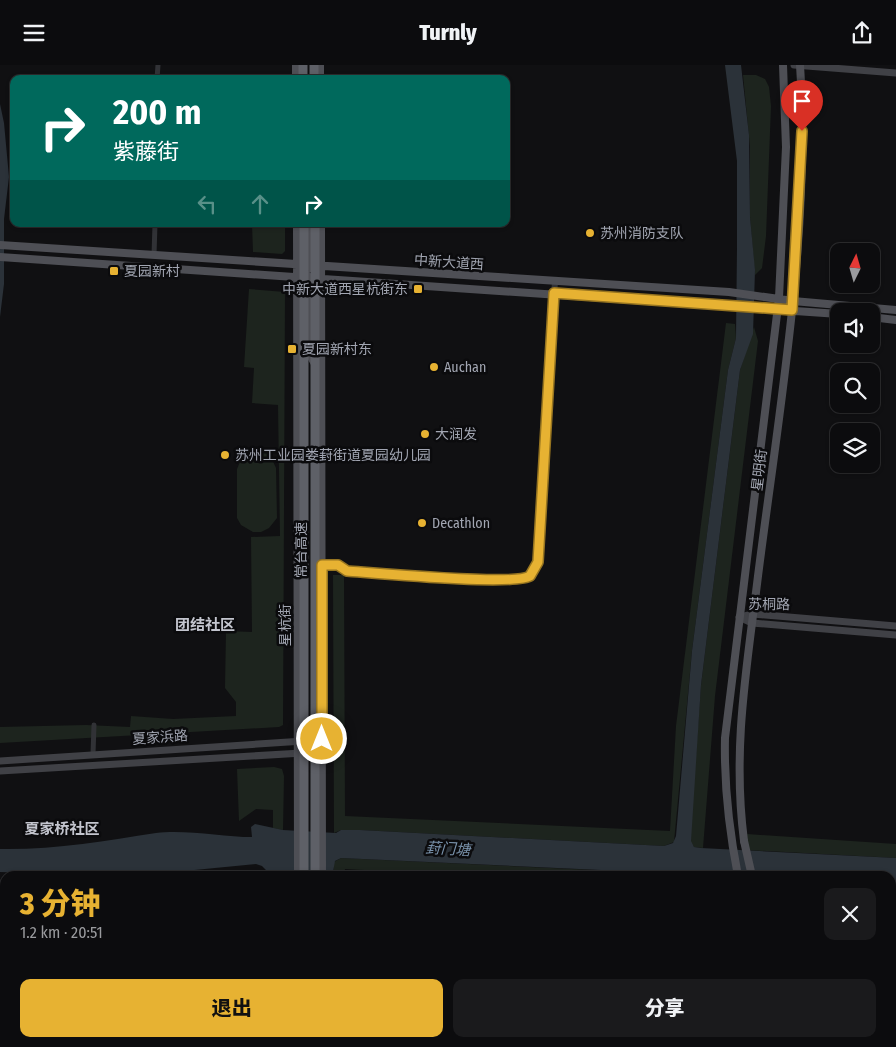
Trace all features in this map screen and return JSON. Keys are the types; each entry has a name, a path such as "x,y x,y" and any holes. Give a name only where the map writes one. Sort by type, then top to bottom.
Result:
{"highway":[{"name":"常台高速","path":"304,227 304,871"},
{"name":"常台高速","path":"315,227 320,871"}],"main road":[{"name":"星明街","path":"737,871 731,841 724,772 725,738 779,298 786,147 784,65"},
{"path":"794,65 896,73"},
{"name":"星明街","path":"751,871 744,841 738,745 793,301 803,147 800,65"},
{"name":"星杭街","path":"297,227 298,871"},
{"path":"309,227 309,265 322,278"},
{"path":"320,871 322,828 321,227"},
{"name":"中新大道西","path":"2,245 729,292 793,301 896,310"},
{"path":"16,246 16,258"},
{"name":"中新大道西","path":"2,257 830,313"},
{"path":"297,264 309,277 309,353 322,374"},
{"path":"880,318 896,320"},
{"name":"苏桐路","path":"739,617 754,614 896,626"},
{"name":"苏桐路","path":"739,617 752,623 896,635"},
{"name":"夏家浜路","path":"0,761 322,739"},
{"path":"159,750 160,762"},
{"name":"夏家浜路","path":"0,771 322,751"}],"street":[{"path":"154,255 155,227"},
{"path":"322,565 338,565 347,571 482,579 519,580 533,574 538,562 555,281"},
{"path":"93,754 94,725"},
{"path":"822,1047 832,1047"}],"shaded area":[{"path":"743,75 756,75 765,79 769,87 771,106 766,236 762,268 755,275 750,217 750,147"},
{"path":"252,227 285,227 285,251 282,254 253,252"},
{"path":"249,289 285,292 283,725 279,727 0,743 0,727 86,725 130,727 131,716 173,719 236,716 236,702 225,688 226,631 252,632 251,537 280,536 278,405 252,403 254,368 244,367"},
{"path":"726,323 735,324 736,338 728,370 692,651 674,842 664,846 360,830 341,830 334,833 333,575 344,575 345,816 670,831 676,726"},
{"path":"754,327 758,341 715,696 703,848 694,847 690,837 701,685 740,370"},
{"path":"256,449 270,455 276,468 277,518 269,528 261,532 253,532 241,525 237,518 237,469 243,455"},
{"path":"274,767 282,769 284,776 283,830 273,828 273,810 256,809 239,821 237,769"},
{"path":"747,834 896,844 896,858 746,850"},
{"path":"341,858 616,871 382,871 345,869 345,871 333,871 334,862"}],"water":[{"name":"葑门塘","path":"725,65 741,65 749,135 750,217 755,270 753,334 740,370 701,685 691,841 694,847 701,848 896,858 896,871 623,871 341,858 335,861 333,871 267,871 262,866 256,864 184,871 0,871 0,849 59,846 167,832 252,837 251,827 255,824 283,830 336,833 341,830 360,830 664,846 673,843 676,836 692,651 728,370 736,338 737,161"},
{"path":"0,104 4,123 9,177 4,219 4,284 0,317"}],"place":[{"name":"苏州消防支队","path":"590,233"},
{"name":"夏园新村","path":"114,271"},
{"name":"中新大道西星杭街东","path":"418,289"},
{"name":"夏园新村东","path":"292,349"},
{"name":"Auchan","path":"434,367"},
{"name":"大润发","path":"425,434"},
{"name":"苏州工业园娄葑街道夏园幼儿园","path":"225,455"},
{"name":"Decathlon","path":"422,523"}],"district":[{"name":"团结社区","path":"205,625"},
{"name":"夏家桥社区","path":"62,829"}],"route":[{"path":"322,739 322,565 338,565 347,571 482,579 519,580 530,576 535,571 538,562 554,293 792,310 803,147 802,131"}]}
